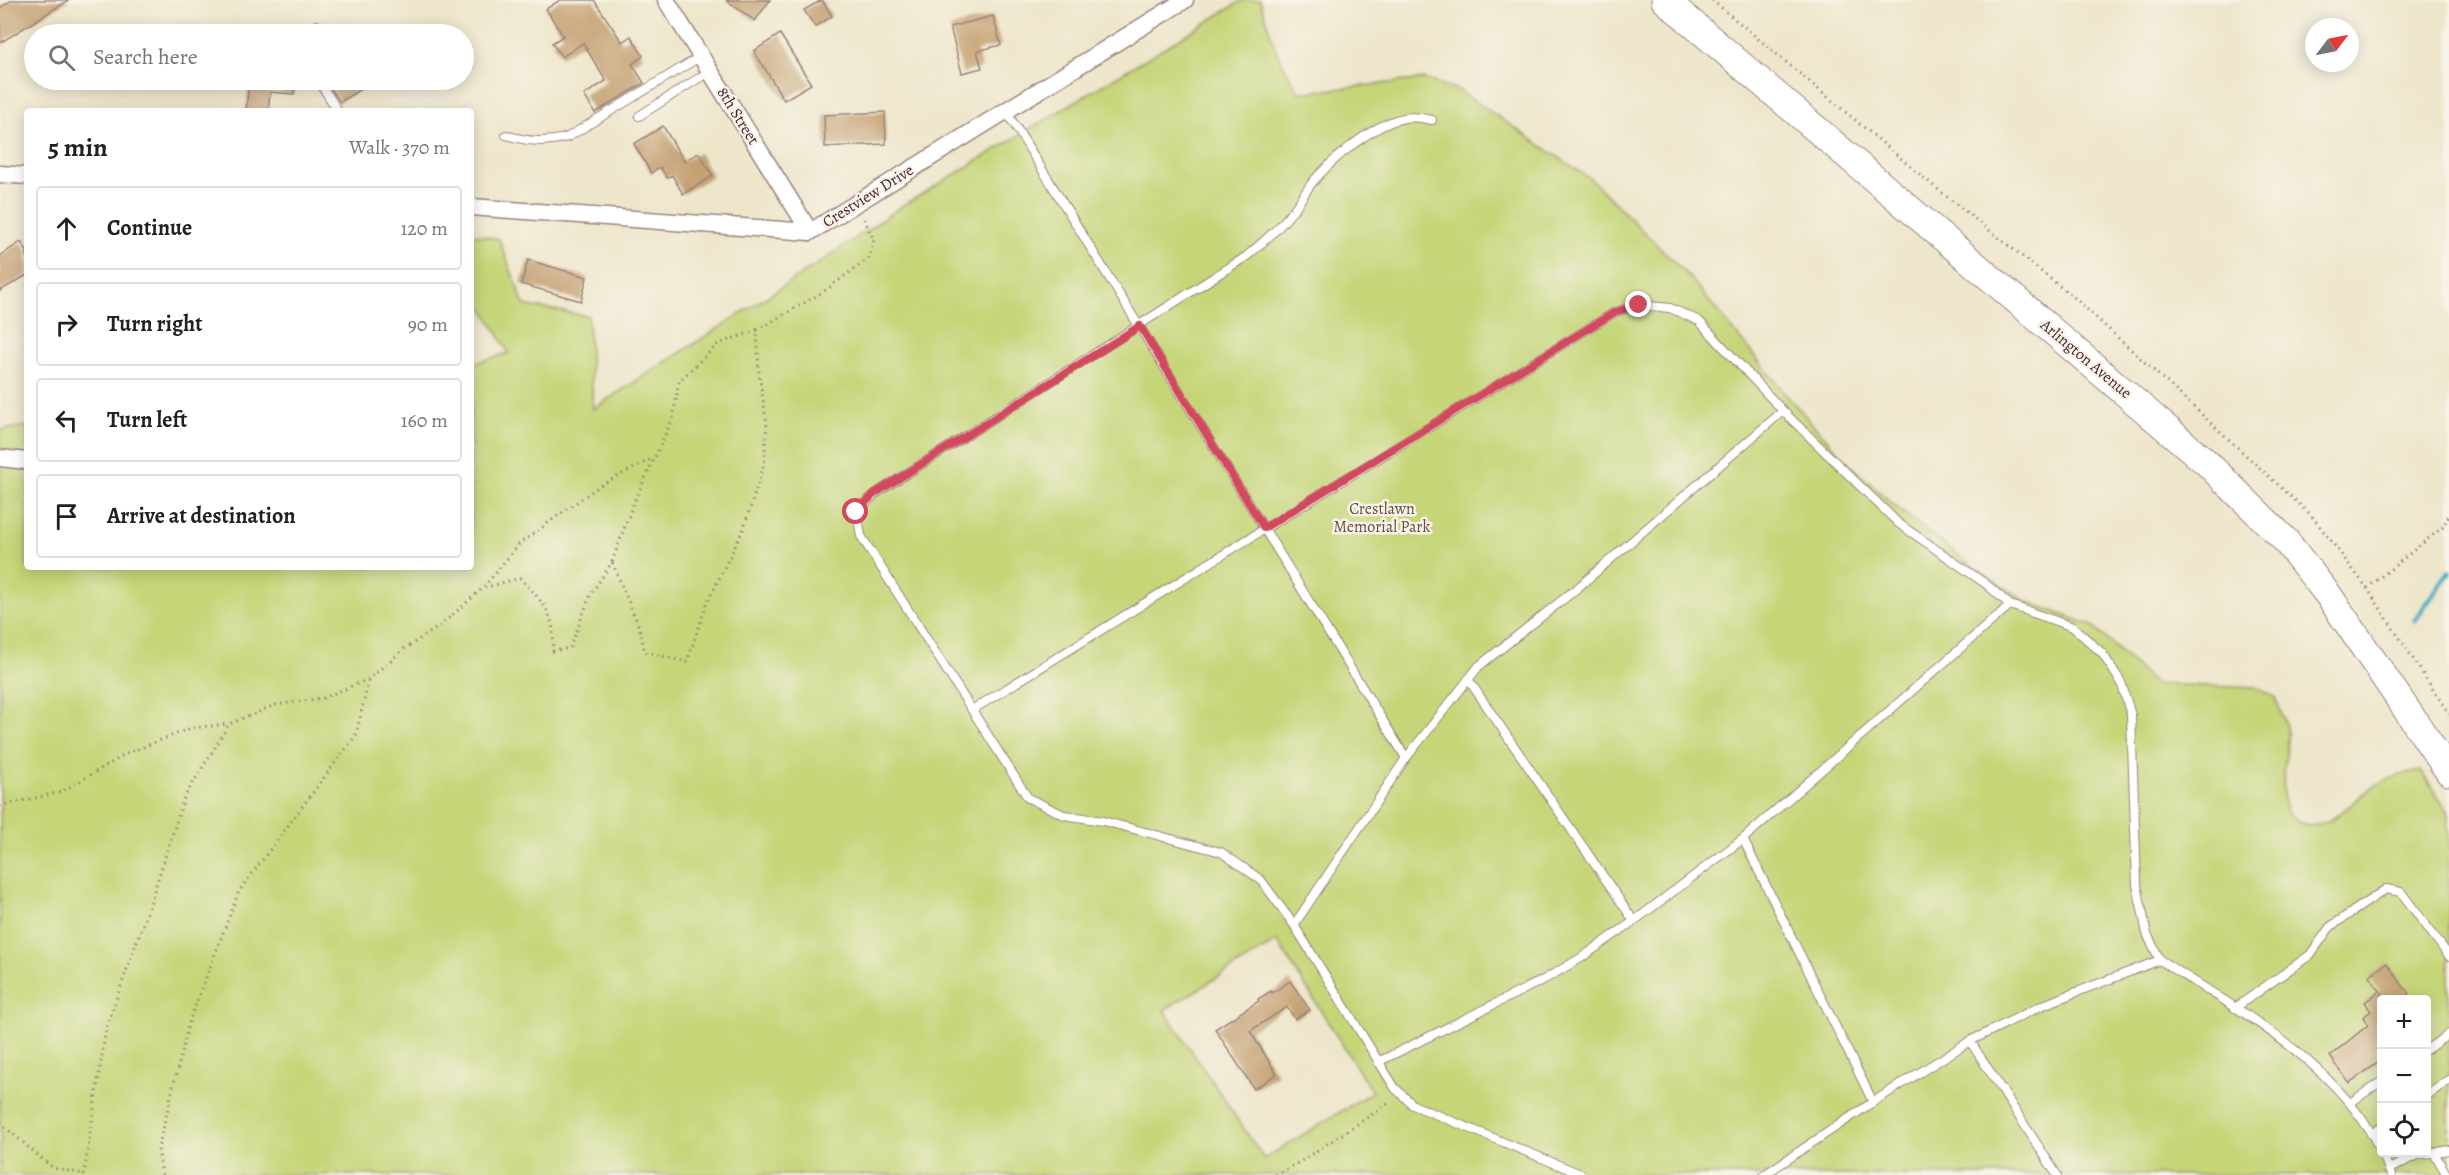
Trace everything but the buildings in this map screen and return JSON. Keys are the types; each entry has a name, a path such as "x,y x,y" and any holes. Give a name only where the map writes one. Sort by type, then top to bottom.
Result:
{"main road":[{"name":"Arlington Avenue","path":"1665,0 2215,470 2292,549 2329,596 2449,772"}],"street":[{"name":"8th Street","path":"666,0 810,232"},
{"name":"Crestview Drive","path":"474,207 810,232 1185,0"},
{"path":"0,174 24,176"},
{"path":"0,458 24,461"}],"lane":[{"path":"639,116 705,64"},
{"path":"506,135 528,142 549,142 568,137 705,64"},
{"path":"324,90 336,108"},
{"path":"1006,111 1406,758"},
{"path":"1432,120 1414,117 1391,122 1350,148 1311,184 1291,214 1247,256 874,494 856,512 861,536 1028,798 1064,815 1103,821 1221,852 1261,880 1294,925 1378,1062 1413,1105 1583,1175"},
{"path":"972,710 1615,312 1639,305 1670,308 1699,321 1783,411 1898,524 1986,584 2010,605 2073,627 2102,653 2121,682 2131,715 2137,885 2147,934 2160,960 2235,1008 2309,1061 2350,1102 2371,1134 2390,1172 2418,1155 2449,1150"},
{"path":"1294,925 1406,758 1479,666 1575,590 1783,411"},
{"path":"1378,1062 1545,980 1634,921 1743,839 2010,605"},
{"path":"1468,680 1634,921"},
{"path":"1743,839 1873,1102"},
{"path":"2235,1008 2310,955 2330,927 2386,889 2401,892 2449,956"},
{"path":"1764,1175 1970,1041 2043,1005 2160,960"},
{"path":"2428,1049 2449,1034"},
{"path":"1970,1041 2057,1175"},
{"path":"2431,1093 2449,1080"},
{"path":"2350,1102 2377,1084"},
{"path":"2371,1134 2377,1130"},
{"path":"2434,1153 2447,1175"}],"path":[{"path":"1712,0 1941,192 2077,300 2312,515 2367,588 2449,714"},
{"path":"483,588 520,578 545,605 555,631 553,651 570,648 590,596 612,562 633,504 673,418 679,381 718,344 757,330 823,292 869,258 874,240 857,203"},
{"path":"612,562 639,627 645,652 687,662 706,605 743,530 764,465 767,424 759,374 757,330"},
{"path":"0,806 62,792 128,753 191,728 229,724 275,705 322,698 369,679 404,649 440,626 483,588 519,544 599,486 655,457"},
{"path":"2367,588 2443,526 2449,515"},
{"path":"162,1175 158,1149 189,1022 239,891 356,735 369,679"},
{"path":"0,1124 53,1168 84,1175 106,1028 149,907 184,798 229,724"},
{"path":"1275,1175 1298,1163 1403,1095"}],"green space":[{"name":"Crestlawn Memorial Park","path":"1243,0 1260,0 1277,53 1299,93 1424,79 1458,90 1591,179 1691,279 1789,398 1849,464 1896,507 1975,568 2025,601 2091,625 2155,684 2257,688 2275,697 2287,732 2284,804 2288,813 2295,820 2317,825 2337,816 2364,793 2384,781 2421,771 2449,814 2449,1175 0,1175 0,430 24,426 24,570 474,570 474,363 509,353 474,293 474,235 499,239 524,305 588,316 593,409 824,260 899,208","holes":["1277,941 1372,1092 1264,1159 1164,1010"]}],"waterway":[{"path":"2415,620 2449,572"}],"route":[{"path":"856,512 874,494 1140,326 1264,528 1615,312 1639,305"}]}
